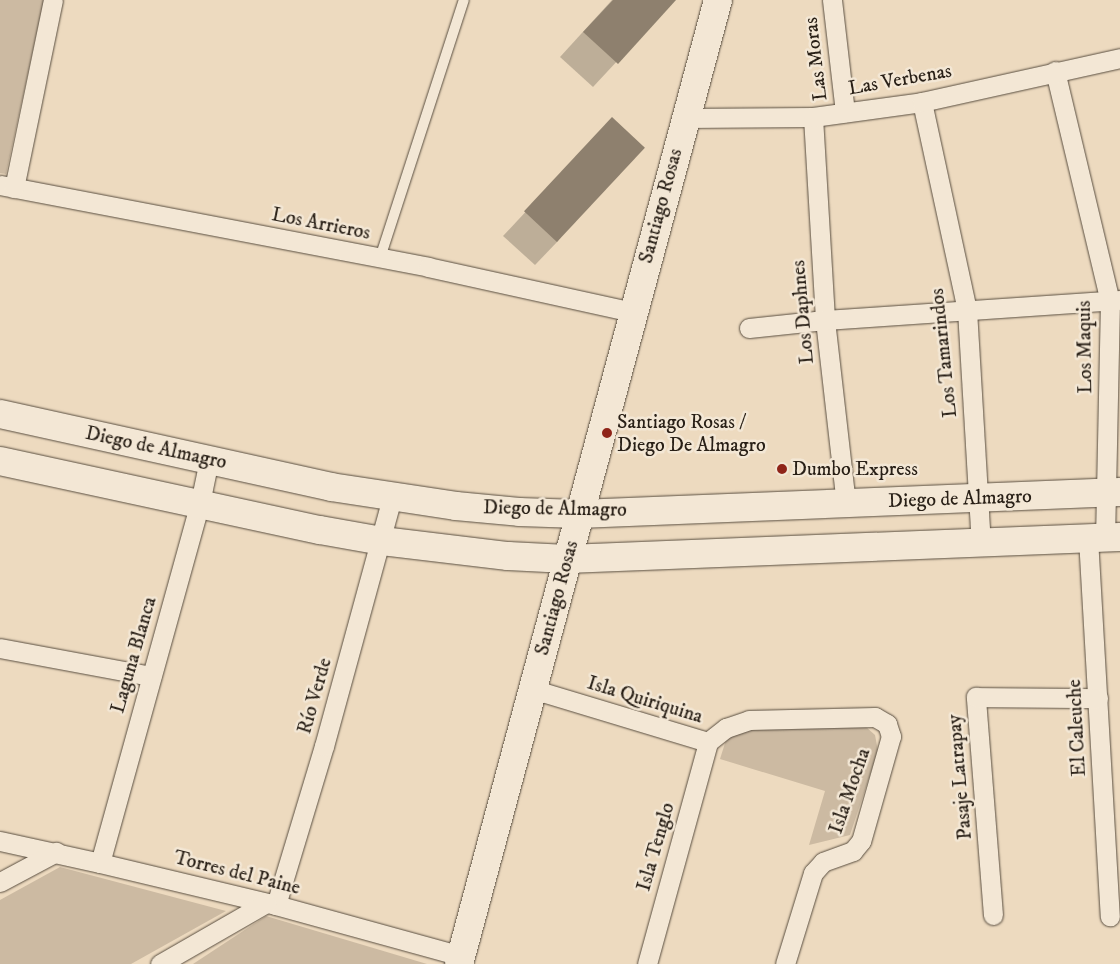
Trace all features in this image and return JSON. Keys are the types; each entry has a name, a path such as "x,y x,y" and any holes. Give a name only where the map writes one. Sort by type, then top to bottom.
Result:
{"main road":[{"name":"Santiago Rosas","path":"460,960 718,0"},
{"name":"Diego de Almagro","path":"0,414 331,487 392,498 501,510 579,514 1114,492"},
{"path":"0,461 382,541 508,556 567,559 1104,537"}],"street":[{"path":"7,186 53,0"},
{"name":"Las Moras","path":"832,0 845,112"},
{"name":"Las Verbenas","path":"685,118 812,117 922,102 1120,58"},
{"name":"Los Maquis","path":"1055,72 1115,300 1114,492 1104,537"},
{"name":"Los Tamarindos","path":"922,102 967,310 981,543"},
{"name":"Los Daphnes","path":"812,117 825,320 846,503"},
{"name":"Los Arrieros","path":"7,186 380,258 633,312"},
{"path":"749,328 825,320 1115,300"},
{"name":"Laguna Blanca","path":"100,862 200,503 209,460"},
{"name":"Río Verde","path":"271,904 324,746 382,541 392,498"},
{"name":"El Caleuche","path":"1104,537 1098,698 1114,874 1110,916"},
{"path":"0,648 151,676"},
{"name":"Isla Quiriquina","path":"532,689 708,742 726,728 750,720 866,716 875,717 887,724"},
{"name":"Pasaje Latrapay","path":"993,916 976,698 1098,698"},
{"name":"Isla Mocha","path":"785,964 813,873 823,862 853,851 861,841 888,754 891,736 887,724"},
{"name":"Isla Tenglo","path":"647,964 708,742"},
{"name":"Torres del Paine","path":"0,842 100,862 271,904 460,960"},
{"path":"0,882 56,852"},
{"path":"160,964 271,904"}],"lane":[{"path":"380,258 464,0"}],"shaded area":[{"path":"0,0 44,0 6,174 0,173"},
{"path":"866,727 875,735 878,751 850,835 809,845 825,791 720,759 726,740 746,729"},
{"path":"60,867 226,911 131,964 0,964 0,900"},
{"path":"266,916 427,964 193,964"}],"building":[{"path":"613,0 676,0 618,64 583,32"},
{"path":"612,117 645,148 557,242 524,211"}],"place":[{"name":"Santiago Rosas / Diego De Almagro","path":"607,433"},
{"name":"Dumbo Express","path":"782,469"}]}
